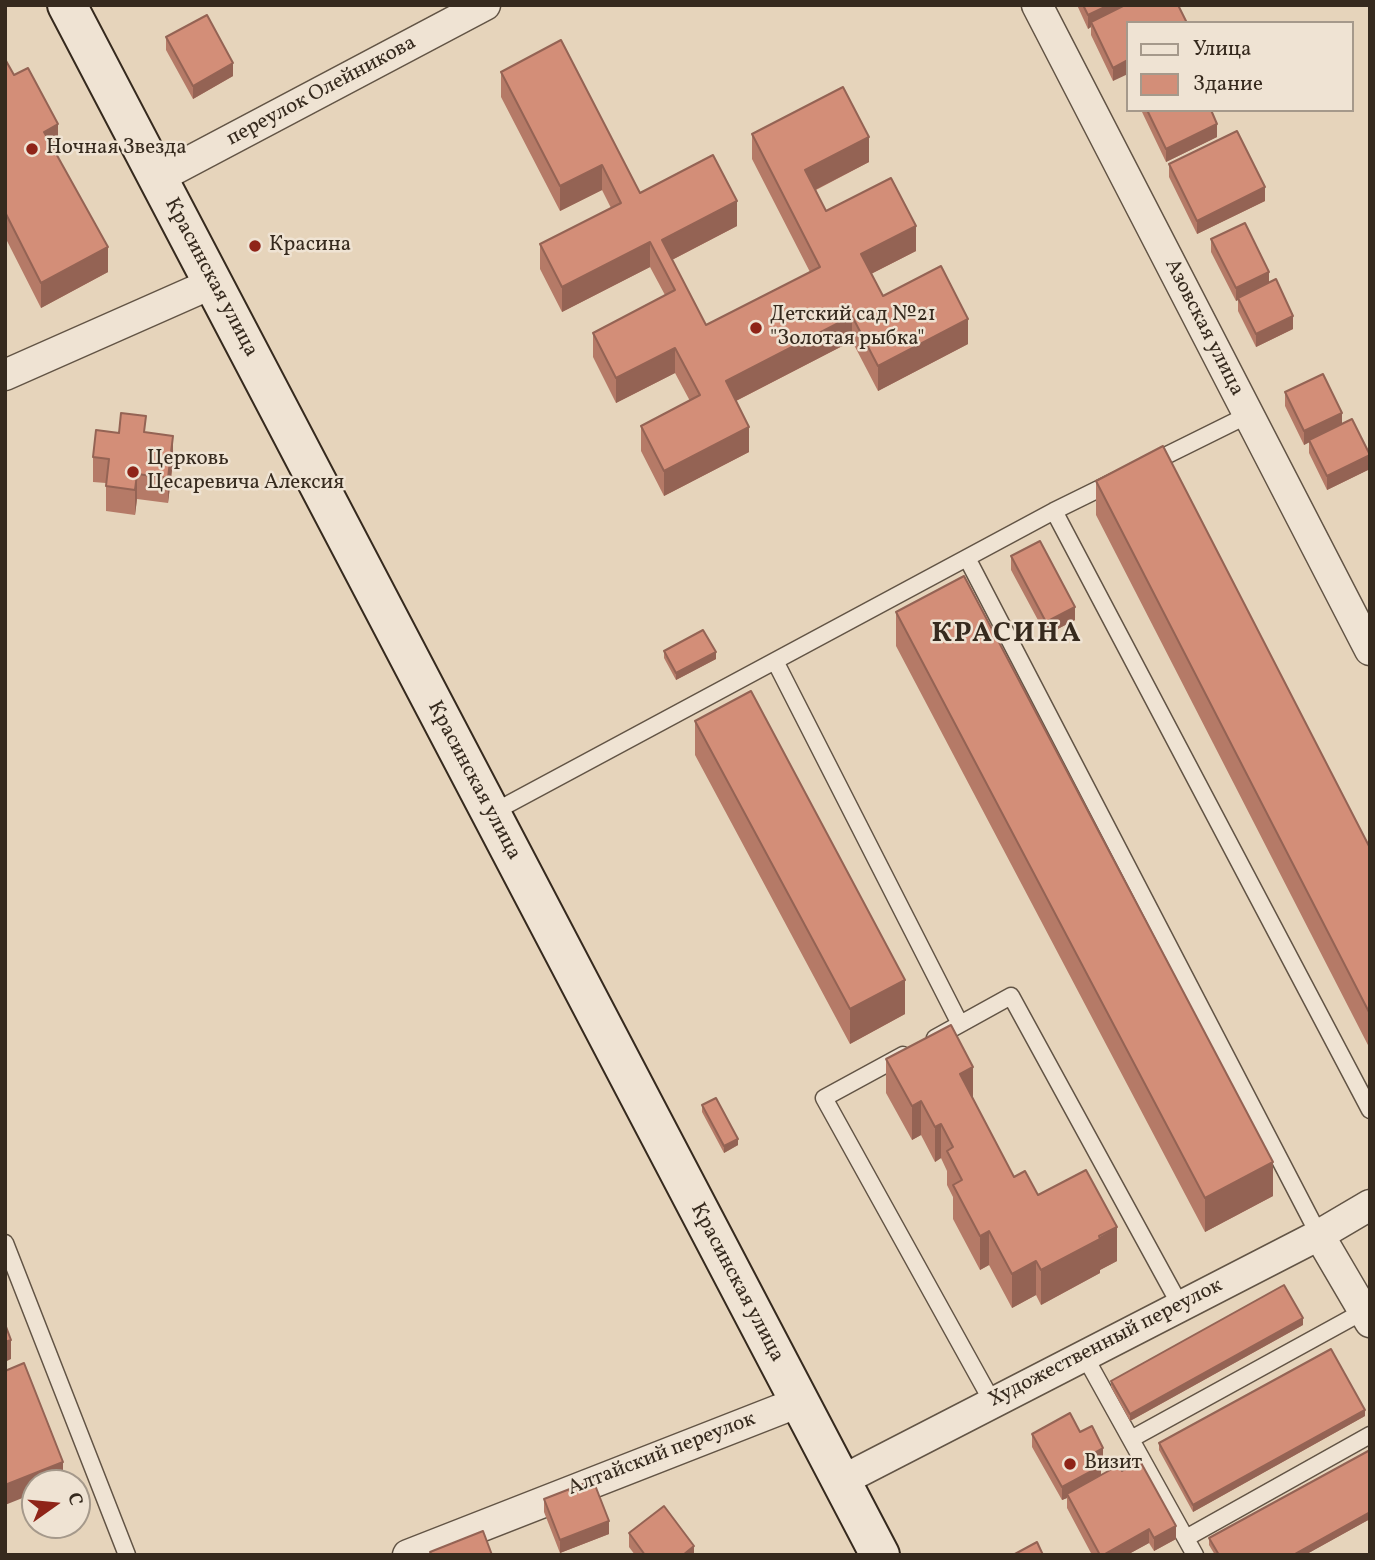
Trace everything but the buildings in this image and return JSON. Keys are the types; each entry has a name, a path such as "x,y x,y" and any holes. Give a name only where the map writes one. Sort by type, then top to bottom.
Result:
{"main road":[{"name":"Красинская улица","path":"68,5 880,1555"}],"street":[{"name":"переулок Олейникова","path":"158,178 485,5"},
{"name":"Азовская улица","path":"1037,5 1370,650"},
{"path":"5,375 213,283"},
{"name":"Художественный переулок","path":"841,1481 1320,1235 1370,1205"},
{"path":"1320,1235 1367,1317"},
{"name":"Алтайский переулок","path":"408,1555 799,1402"}],"lane":[{"path":"490,814 1054,511 1248,415"},
{"path":"1054,511 1370,1110"},
{"path":"967,558 1320,1235"},
{"path":"775,661 960,1024"},
{"path":"993,1403 824,1098 1011,996 1180,1305"},
{"path":"5,1243 127,1555"},
{"path":"1131,1439 1367,1317"},
{"path":"1084,1355 1195,1555"},
{"path":"1186,1538 1370,1435"}],"place":[{"name":"Ночная Звезда","path":"32,149"},
{"name":"Красина","path":"255,246"},
{"name":"Детский сад №21 \"Золотая рыбка\"","path":"756,328"},
{"name":"Церковь Цесаревича Алексия","path":"133,472"},
{"name":"Визит","path":"1070,1464"}],"district":[{"name":"КРАСИНА","path":"1007,636"}]}
